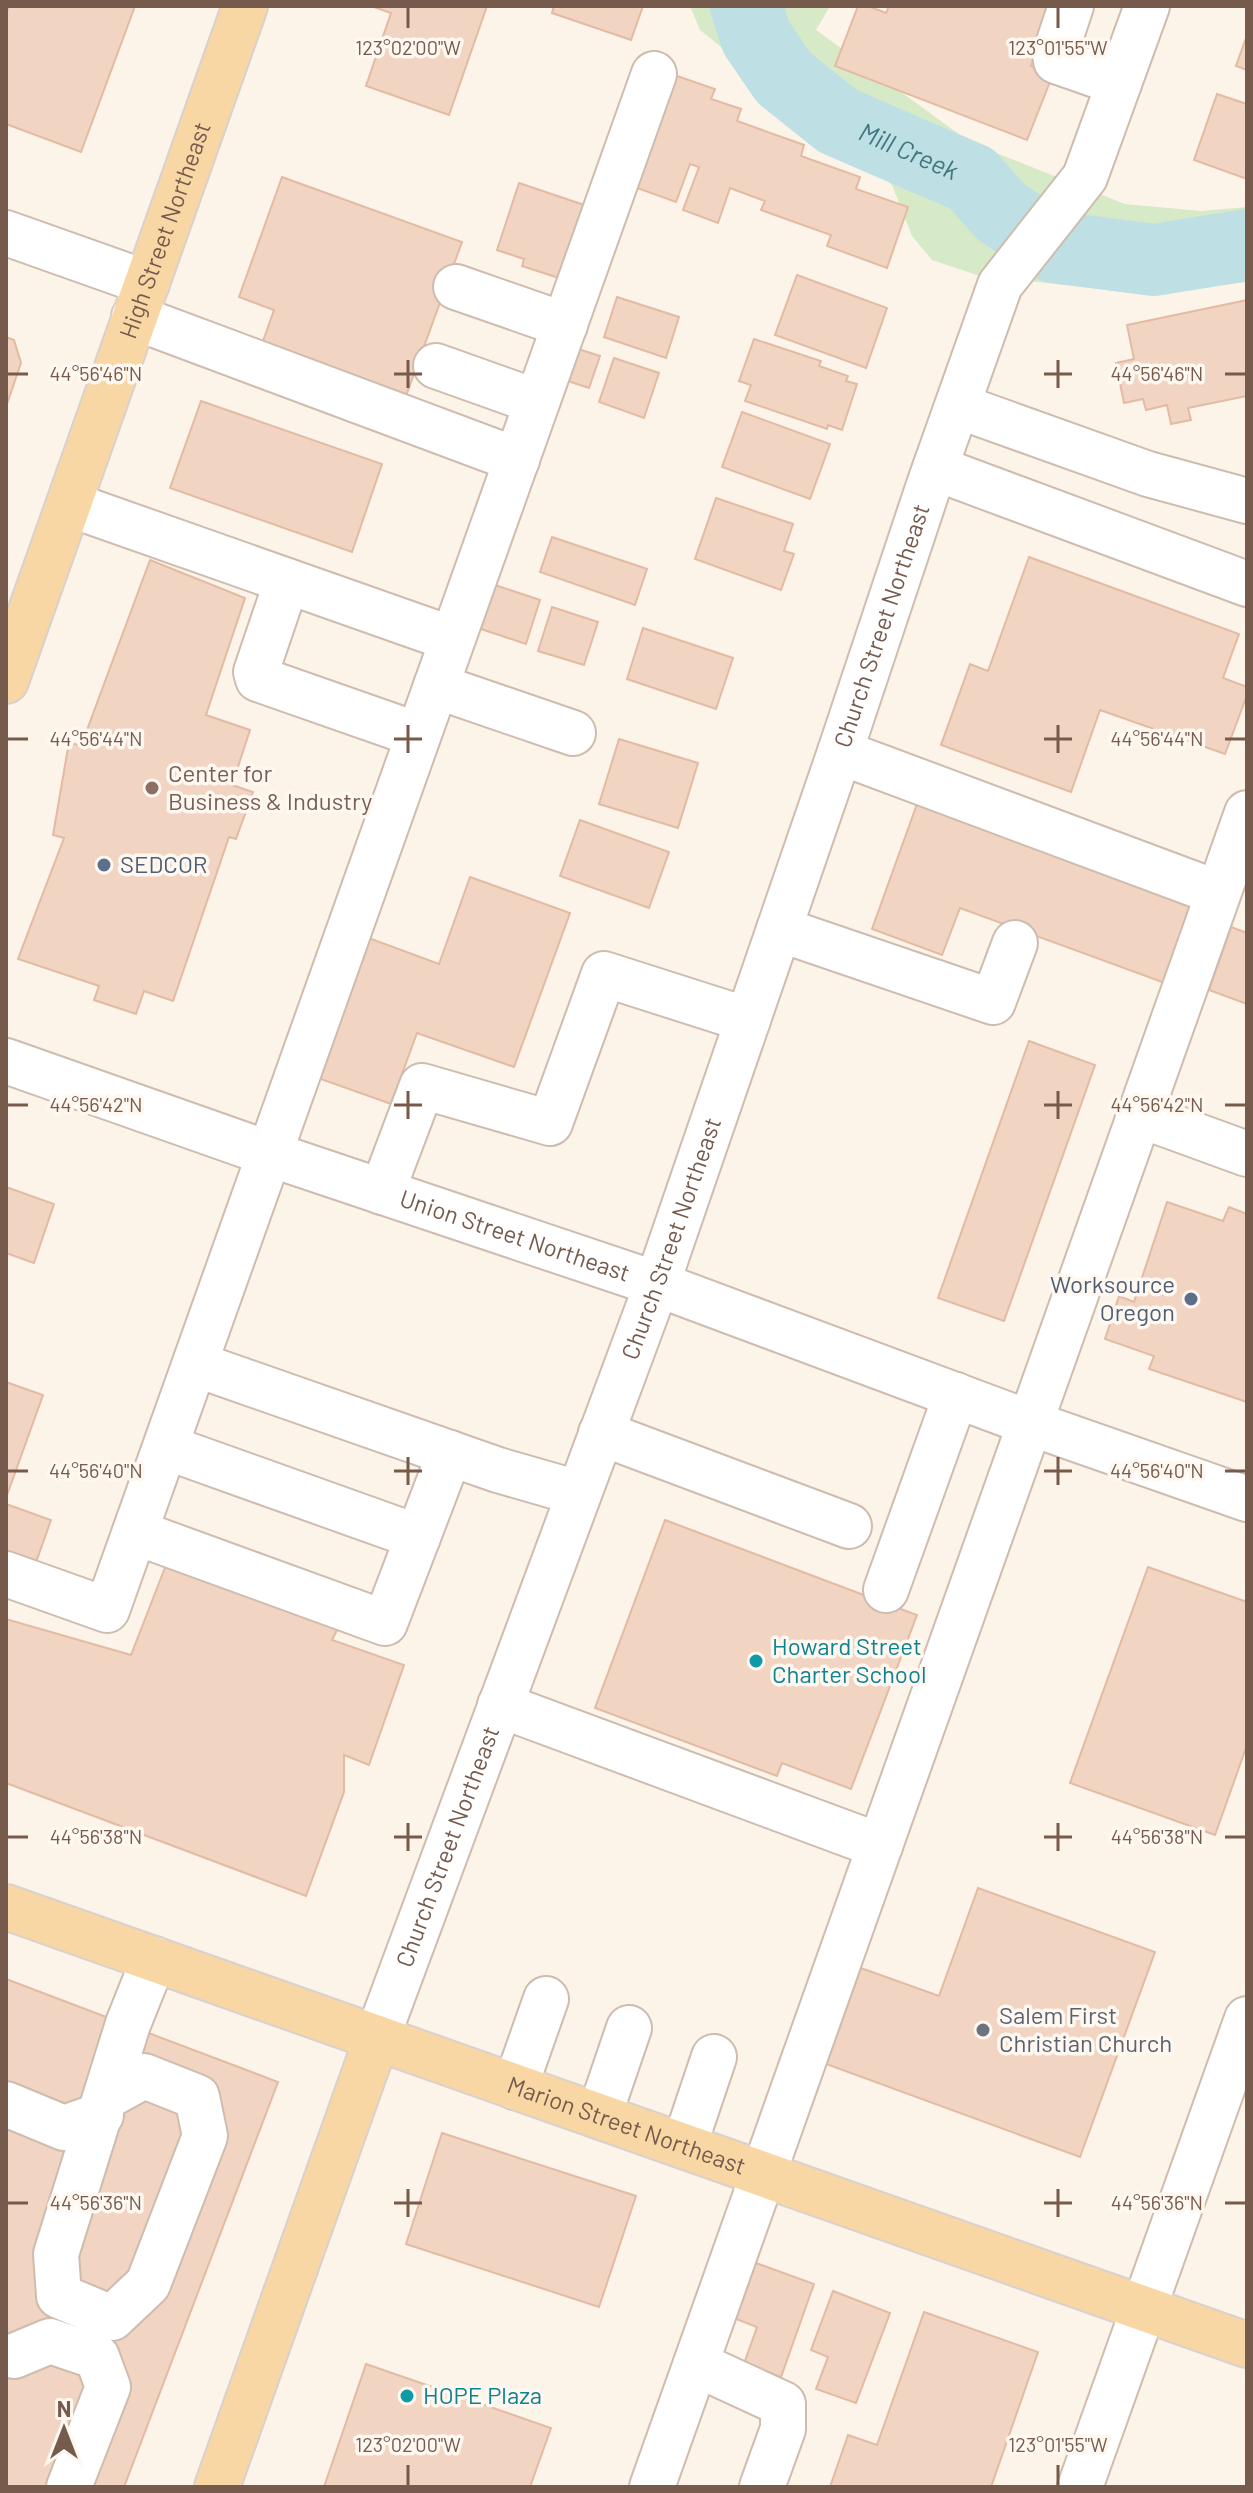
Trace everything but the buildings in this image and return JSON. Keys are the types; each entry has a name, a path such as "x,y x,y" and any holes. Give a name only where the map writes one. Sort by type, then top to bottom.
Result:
{"main road":[{"name":"High Street Northeast","path":"6,681 17,615 69,504 245,6"},
{"name":"Marion Street Northeast","path":"6,1907 1247,2345"},
{"name":"Church Street Northeast","path":"217,2487 377,2038"}],"street":[{"path":"1071,6 1055,54 1056,61 1119,83"},
{"name":"Church Street Northeast","path":"377,2038 657,1284 1000,285 1085,177 1147,6"},
{"path":"6,1574 107,1610 654,74"},
{"path":"6,233 141,300 517,460"},
{"path":"456,287 565,325"},
{"path":"436,366 537,402"},
{"path":"958,406 1148,474 1247,501"},
{"path":"935,468 1247,584"},
{"path":"69,504 452,639"},
{"path":"287,581 256,672 258,679 418,735"},
{"path":"436,686 573,733"},
{"path":"840,752 1229,889"},
{"path":"652,2487 1140,1115 1229,889 1247,813"},
{"path":"779,929 993,1002 1015,943"},
{"path":"382,1192 422,1086 550,1123 604,974 748,1020"},
{"name":"Union Street Northeast","path":"6,1061 270,1154 657,1284 1030,1423 1247,1499"},
{"path":"1140,1115 1247,1154"},
{"path":"195,1364 450,1453 578,1493"},
{"path":"886,1590 956,1395"},
{"path":"601,1433 849,1526"},
{"path":"166,1447 418,1537"},
{"path":"135,1532 385,1623 450,1453"},
{"path":"500,1705 880,1846"},
{"path":"10,2365 56,2254 128,2024 154,1959"},
{"path":"515,2087 546,1999"},
{"path":"1080,2487 1247,2019"},
{"path":"599,2116 629,2028"},
{"path":"684,2146 714,2057"},
{"path":"6,2104 64,2128 103,2106 144,2076 197,2097 205,2136 69,2487"},
{"path":"56,2254 59,2296 112,2318 148,2284"},
{"path":"10,2365 50,2341 97,2357 108,2387"},
{"path":"696,2364 783,2404 783,2429 762,2487"}],"green space":[{"path":"690,6 830,6 816,30 971,143 1125,204 1201,211 1247,207 1247,282 1142,294 977,275 932,260 912,236 892,185 700,30"}],"waterway":[{"name":"Mill Creek","path":"746,6 756,37 784,78 838,121 972,179 1001,212 1054,247 1154,260 1247,245"}],"place":[{"name":"Center for Business & Industry","path":"152,788"},
{"name":"SEDCOR","path":"104,865"},
{"name":"Worksource Oregon","path":"1191,1299"},
{"name":"Howard Street Charter School","path":"756,1661"},
{"name":"Salem First Christian Church","path":"983,2030"},
{"name":"HOPE Plaza","path":"407,2396"}]}
